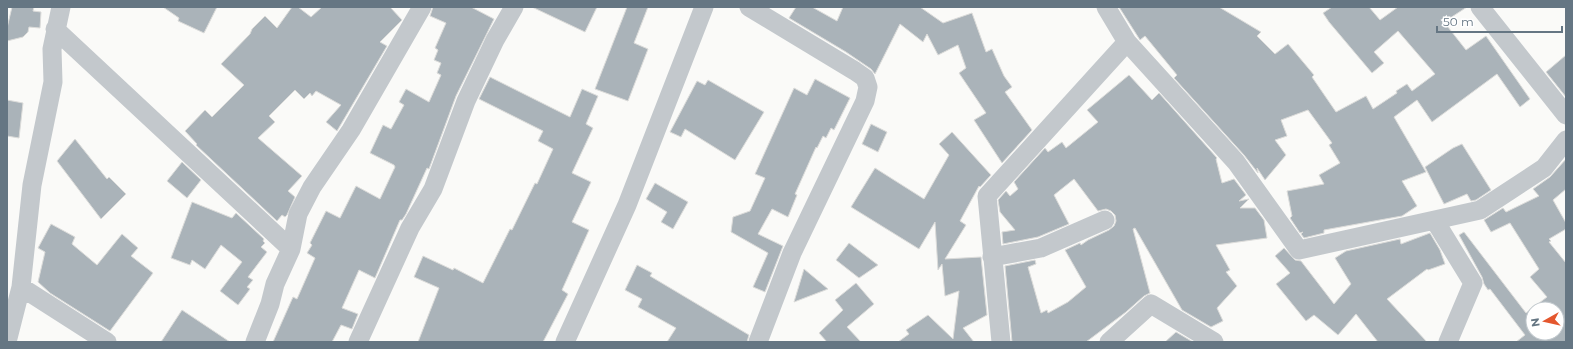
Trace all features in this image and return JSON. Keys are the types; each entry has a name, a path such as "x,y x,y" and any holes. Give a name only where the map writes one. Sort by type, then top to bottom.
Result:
{"street":[{"path":"7,342 21,287 32,186 53,82 52,49 55,29 61,7"},
{"path":"255,342 270,304 275,284 291,248 298,214 312,187 351,130 422,7"},
{"path":"358,342 410,228 433,189 466,101 495,40 514,7"},
{"path":"565,342 627,205 704,7"},
{"path":"749,7 855,71 865,78 868,87 865,101 792,253 758,342"},
{"path":"1106,7 1127,42 1236,162 1299,250 1480,210 1544,168 1566,140"},
{"path":"1480,7 1566,115"},
{"path":"55,29 291,248"},
{"path":"1002,342 992,257 987,196 1127,42"},
{"path":"992,257 1041,248 1105,220"},
{"path":"1435,221 1472,283 1448,342"},
{"path":"21,287 107,342"},
{"path":"1109,342 1151,304 1214,342"}],"building":[{"path":"12,7 34,7 33,11 41,12 40,28 29,27 28,32 23,37 7,41 7,28"},
{"path":"163,7 217,7 204,33 178,21 179,18"},
{"path":"292,7 298,7 311,17 322,7 390,7 402,20 380,42 387,46 337,131 326,122 341,105 316,91 312,96 310,93 304,99 295,90 269,116 275,122 258,138 302,176 288,191 295,197 287,215 285,217 282,215 277,221 196,145 197,144 185,131 205,110 212,117 244,85 221,64 265,16 277,28"},
{"path":"433,7 471,7 494,19 456,96 429,169 427,168 406,214 402,220 400,220 375,278 359,270 342,308 358,314 352,329 341,325 332,342 273,342 293,297 297,299 315,258 307,253 312,245 310,243 326,211 340,218 356,186 380,199 395,167 394,165 370,153 383,125 391,129 404,105 399,102 406,89 429,102 441,75 437,73 441,63 434,60 438,50 435,48 446,23 430,16"},
{"path":"532,7 597,7 585,32"},
{"path":"627,7 648,7 634,43 648,49 628,101 595,89"},
{"path":"796,7 812,7 837,21 843,7 920,7 943,23 972,13 986,52 992,49 1004,76 1012,87 1005,92 1032,130 1002,163 974,120 986,113 959,73 966,68 958,45 938,55 927,34 923,42 900,24 875,74 871,69 846,52 789,18"},
{"path":"1119,7 1219,7 1261,32 1257,36 1275,54 1288,44 1314,75 1312,77 1336,112 1366,96 1373,109 1397,93 1396,91 1407,84 1412,91 1435,74 1398,31 1374,52 1384,63 1372,73 1323,13 1332,7 1369,7 1380,20 1398,7 1467,7 1444,22 1466,50 1486,36 1530,99 1520,107 1497,74 1432,122 1417,100 1394,117 1426,172 1402,181 1417,206 1402,216 1324,230 1324,233 1304,238 1301,234 1303,232 1300,233 1290,218 1292,216 1287,191 1324,184 1319,175 1340,163 1329,145 1332,143 1308,110 1281,120 1287,136 1275,140 1286,155 1265,180 1257,168 1258,173 1244,155 1174,78 1177,75 1145,36 1140,40"},
{"path":"1566,55 1566,97 1546,72"},
{"path":"1129,75 1152,100 1159,93 1217,158 1222,183 1234,179 1246,195 1239,201 1249,199 1240,208 1255,208 1264,220 1267,238 1216,245 1230,270 1226,272 1237,286 1217,308 1223,321 1211,327 1182,310 1135,228 1133,229 1150,293 1144,296 1126,312 1086,342 1012,342 1005,266 1035,260 1036,264 1028,267 1041,313 1047,310 1048,313 1068,302 1086,287 1065,250 1080,243 1081,245 1109,230 1114,226 1116,221 1115,215 1111,211 1106,209 1098,211 1074,179 1054,195 1069,224 1038,237 1003,244 1002,232 1015,230 1000,212 998,200 1006,191 1010,196 1018,189 1014,182 1045,148 1048,152 1062,142 1066,148 1098,122 1087,110"},
{"path":"490,77 570,117 582,89 598,96 586,124 593,128 572,173 591,182 572,222 589,230 562,290 568,294 543,342 418,342 439,288 414,277 423,256 453,270 454,268 483,283 510,229 512,230 535,183 537,184 553,149 538,141 543,131 479,99"},
{"path":"815,79 850,98 834,130 831,128 826,138 823,136 817,148 816,147 795,194 797,195 788,217 772,209 758,234 783,246 765,292 753,287 768,253 731,232 733,217 750,211 765,178 755,174 794,88 807,95"},
{"path":"708,80 764,112 735,160 685,129 681,137 670,132 697,81 705,85"},
{"path":"7,100 23,103 19,138 7,136"},
{"path":"871,124 887,132 878,152 862,144"},
{"path":"952,132 991,175 980,187 979,186 960,221 966,225 945,259 981,257 987,315 963,328 974,342 898,342 909,334 906,330 928,315 953,339 959,291 945,296 942,264 938,270 935,222 919,249 851,207 875,168 924,199 949,155 939,144"},
{"path":"75,139 107,179 109,177 126,194 101,219 57,161"},
{"path":"1462,144 1491,190 1476,200 1471,201 1467,194 1444,204 1425,167 1453,148"},
{"path":"1566,159 1566,189 1553,200 1566,223 1566,229 1549,239 1551,241 1549,242 1566,263 1566,342 1516,342 1525,335 1525,341 1565,341 1565,301 1542,301 1547,297 1530,277 1539,269 1510,223 1491,232 1484,220 1503,208 1506,212 1539,196 1533,189 1550,177"},
{"path":"182,162 201,180 187,198 167,181"},
{"path":"655,183 688,202 673,229 661,222 667,212 646,199"},
{"path":"192,202 232,218 236,213 264,239 263,241 265,243 261,247 267,252 248,277 253,280 247,287 250,289 238,305 220,291 242,262 221,245 205,269 192,260 190,265 171,258"},
{"path":"51,224 75,237 72,244 97,265 122,234 138,248 131,256 153,273 110,331 50,293 38,282 45,252 38,248"},
{"path":"1464,232 1525,312 1525,335 1490,289 1488,290 1484,284 1482,277 1459,235"},
{"path":"1430,233 1440,250 1445,264 1428,270 1427,269 1387,299 1427,342 1378,342 1356,314 1338,335 1314,315 1306,321 1276,284 1290,273 1275,256 1284,248 1295,260 1301,261 1334,304 1351,284 1335,258 1346,251 1400,239 1401,244"},
{"path":"849,243 878,265 859,278 836,260"},
{"path":"637,265 652,273 650,276 749,335 747,342 667,342 676,328 638,307 642,299 625,290"},
{"path":"804,269 828,289 794,302"},
{"path":"856,283 874,304 847,327 861,342 827,342 819,333 843,310 835,300"},
{"path":"182,310 230,342 161,342"},
{"path":"1176,332 1193,342 1165,342"}]}
